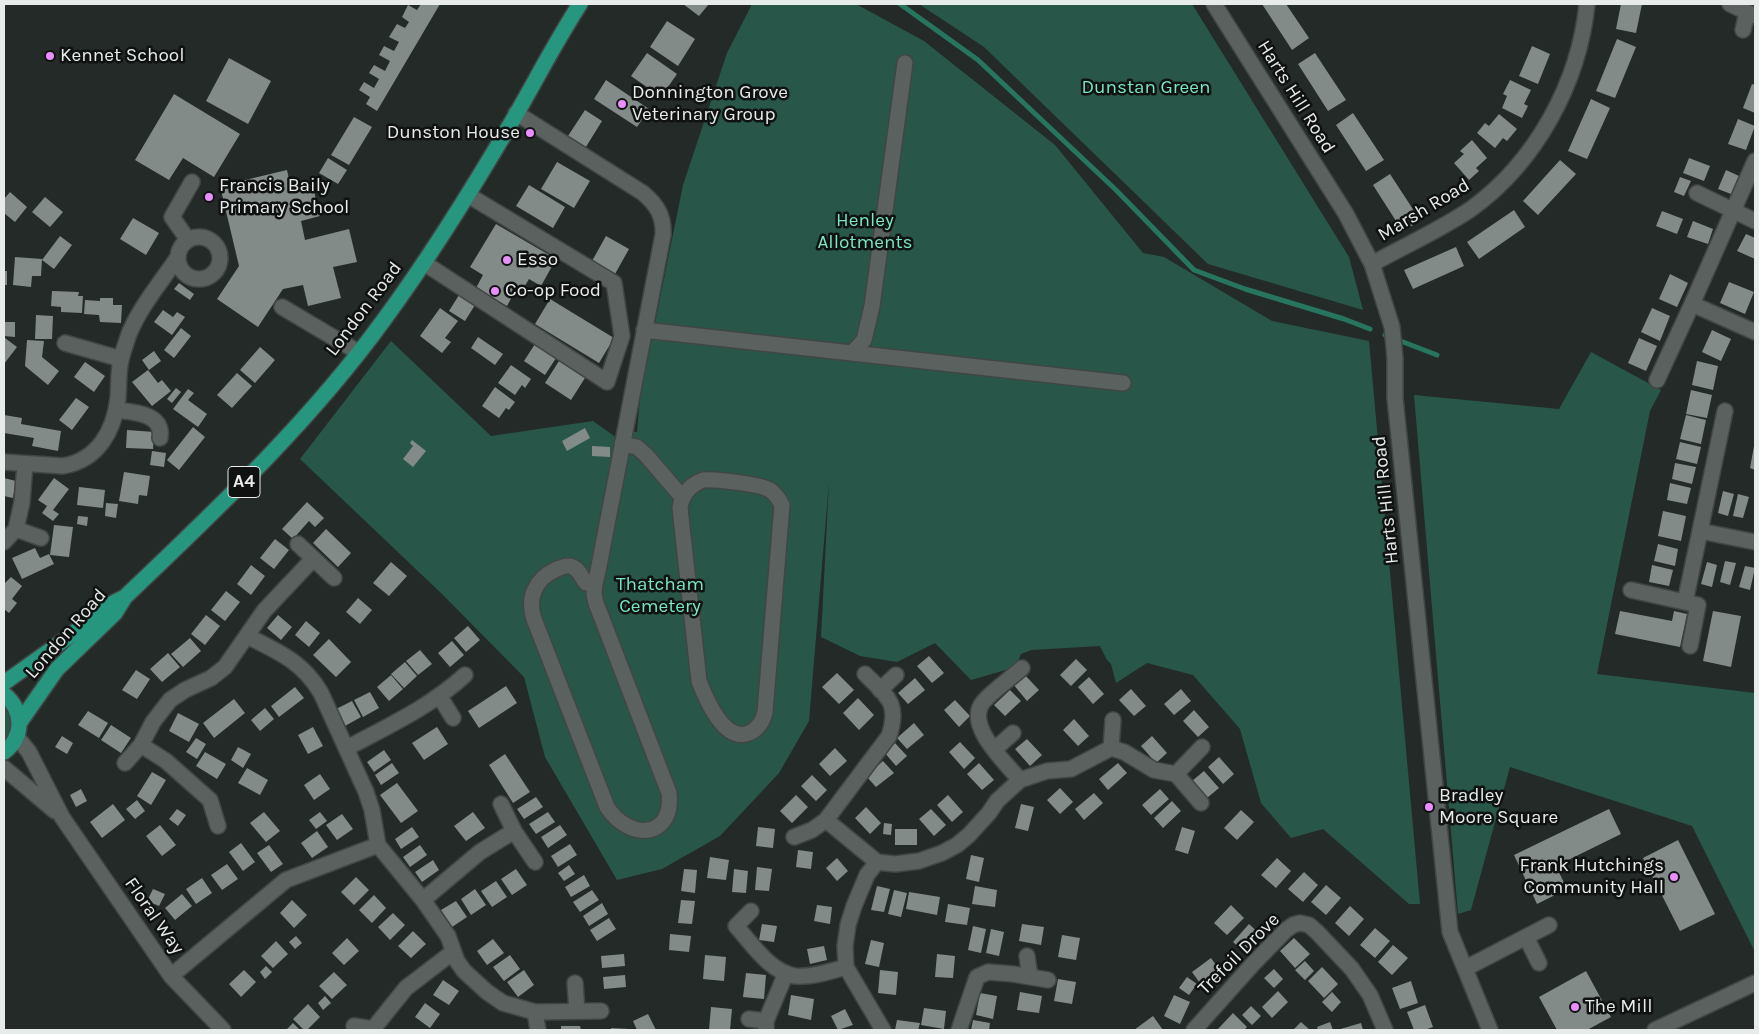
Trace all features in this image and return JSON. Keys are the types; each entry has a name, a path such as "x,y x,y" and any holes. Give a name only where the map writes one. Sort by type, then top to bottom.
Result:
{"main road":[{"name":"London Road","path":"18,729 57,669 116,613 125,597 240,486 295,428 339,386 358,352 383,321 424,263 468,194 564,28 580,4"},
{"name":"London Road","path":"4,683 67,638 107,606 125,597"},
{"path":"4,694 12,701 17,711 18,729"},
{"name":"A4","path":"4,752 13,743 18,729"}],"street":[{"name":"Harts Hill Road","path":"1214,4 1346,214 1372,264 1392,327 1395,398 1450,932 1490,1030"},
{"name":"Marsh Road","path":"1372,264 1471,208 1505,179 1519,164 1538,141 1567,83 1583,33 1587,4"},
{"path":"1730,4 1751,14 1743,30"},
{"path":"852,353 864,340 872,306 905,63"},
{"path":"516,113 642,193 658,209 662,217 663,235 594,594 669,793 670,806 664,819 653,829 647,831 635,831 628,828 616,819 607,807 531,610 530,602 536,586 548,573 563,566 570,566 577,570 586,583 595,583"},
{"path":"1657,380 1755,161"},
{"path":"188,240 172,217 192,182"},
{"path":"1697,193 1755,221"},
{"path":"424,263 607,382 622,336 614,283 468,194"},
{"path":"4,462 71,465 88,456 101,445 110,430 116,410 121,359 137,317 178,257 183,244 188,240 202,238 208,240 214,244 219,257 216,270 205,278 192,278 182,270 178,257"},
{"path":"1692,304 1755,332"},
{"path":"282,307 358,352"},
{"path":"644,330 1123,383"},
{"path":"65,343 121,359"},
{"path":"116,410 140,412 153,419 160,428 160,438"},
{"path":"1685,602 1725,411"},
{"path":"622,444 637,447 682,497"},
{"path":"4,542 16,529 22,502 25,464"},
{"path":"666,477 703,480 763,487 773,492 779,498 782,505 765,712 759,725 744,734 732,733 724,726 710,705 699,681 680,508 682,497 692,485 703,480"},
{"path":"16,529 41,538"},
{"path":"1700,531 1755,542"},
{"path":"298,544 334,578"},
{"path":"125,763 141,745 153,722 170,700 185,690 211,678 225,667 264,611 313,559"},
{"path":"1631,590 1698,605 1690,646"},
{"path":"247,636 287,657 305,670 314,680 347,748 372,810 378,845 423,900 448,936 457,961 464,971 487,992 503,1003 535,1012 601,1011"},
{"path":"1020,780 982,734 978,723 982,703 1022,668"},
{"path":"794,837 812,830 826,820 889,736 894,722 889,699 865,674"},
{"path":"347,748 411,715 440,697 465,675"},
{"path":"880,690 896,675"},
{"path":"440,697 453,718"},
{"path":"1111,748 1113,720"},
{"name":"Floral Way","path":"18,729 62,817 171,976 223,1030"},
{"path":"994,748 1013,733"},
{"path":"141,745 216,795 218,826"},
{"path":"1176,774 1202,747"},
{"path":"826,820 877,862 895,864 919,861 942,853 957,845 989,813 996,801 1020,780 1047,771 1071,769 1111,748 1124,752 1154,770 1176,774 1201,803"},
{"name":"Floral Way","path":"4,768 62,817"},
{"path":"501,804 514,831 535,862"},
{"path":"423,900 480,852 514,831"},
{"path":"171,976 286,880 378,845"},
{"path":"877,862 867,875 854,906 848,925 845,946 846,968 883,1030"},
{"path":"750,911 732,929 764,958 786,973 796,976 809,975 846,968"},
{"name":"Trefoil Drove","path":"1194,1030 1286,930 1300,923 1309,925 1317,932 1352,969 1370,995 1385,1030"},
{"path":"1466,968 1548,925"},
{"path":"1526,938 1539,963"},
{"path":"354,1026 374,1029 406,988 454,952"},
{"path":"1027,956 1030,977"},
{"path":"958,1030 978,977 988,972 1048,980"},
{"path":"749,1019 766,1026 786,973"},
{"path":"575,983 577,1011"},
{"path":"1656,1030 1755,984"},
{"path":"535,1012 538,1030"}],"green space":[{"path":"752,4 856,4 924,41 1055,145 1143,253 1164,257 1272,321 1369,341 1420,904 1409,904 1323,829 1291,838 1261,803 1240,729 1193,675 1147,663 1116,683 1111,664 1100,646 1031,650 1021,654 1016,667 971,680 935,643 897,662 860,656 821,637 829,482 809,721 779,773 720,836 662,869 617,880 545,757 524,677 442,594 300,459 391,341 491,436 593,421 617,438 622,431 637,432 640,397 683,185 727,53"},
{"name":"Dunstan Green","path":"919,4 1192,4 1349,257 1363,310 1208,264 984,47"},
{"path":"1591,352 1661,390 1650,411 1597,674 1755,693 1755,952 1692,826 1510,767 1471,910 1458,914 1414,395 1559,409"},
{"path":"4,703 10,713 12,723 4,743"}],"building":[{"path":"421,4 440,4 377,111 366,104 370,97 359,90 364,82 374,88 379,79 369,73 374,65 385,71 390,61 379,55 384,46 394,51 399,42 389,37 397,24 405,28 409,22 402,17 408,5 417,10"},
{"path":"683,4 709,4 699,16"},
{"path":"1262,4 1286,4 1309,38 1292,50"},
{"path":"1621,4 1642,4 1636,33 1616,29"},
{"path":"667,21 695,39 678,66 650,47"},
{"path":"1617,39 1636,47 1615,98 1596,91"},
{"path":"1532,46 1550,54 1538,84 1519,76"},
{"path":"647,53 677,74 661,97 631,76"},
{"path":"1315,53 1346,100 1328,111 1298,64"},
{"path":"229,58 271,81 248,124 206,101"},
{"name":"Donnington Grove Veterinary Group","path":"606,80 649,109 637,127 594,99"},
{"path":"1510,80 1531,90 1524,104 1528,106 1522,118 1502,108 1507,96 1503,94"},
{"path":"1752,84 1755,85 1755,113 1743,108"},
{"path":"174,94 240,134 214,177 183,158 169,180 135,160"},
{"path":"1591,99 1610,108 1587,159 1568,151"},
{"path":"585,110 602,121 584,150 566,139"},
{"path":"1353,113 1384,160 1366,171 1336,125"},
{"path":"1499,114 1517,129 1507,141 1503,138 1495,148 1477,133 1485,123 1489,126"},
{"path":"354,117 372,127 349,165 331,155"},
{"path":"1738,119 1755,126 1746,150 1728,144"},
{"path":"1472,140 1487,158 1476,168 1479,171 1469,180 1454,163 1464,154 1460,151"},
{"path":"328,158 347,170 338,184 319,173"},
{"path":"1689,158 1710,166 1704,181 1683,173"},
{"path":"1560,160 1576,174 1538,215 1523,201"},
{"path":"557,162 590,181 574,208 541,189"},
{"path":"287,170 292,193 313,187 320,216 301,221 305,240 349,229 357,262 333,267 341,298 308,306 303,285 283,289 258,327 217,299 239,266 220,186"},
{"path":"1726,170 1739,176 1731,194 1718,189"},
{"path":"1390,174 1420,220 1403,232 1373,185"},
{"path":"1680,177 1691,181 1684,196 1674,192"},
{"path":"529,185 565,207 553,228 516,206"},
{"path":"10,192 27,207 15,222 4,213 4,199"},
{"path":"45,197 63,212 50,227 32,212"},
{"path":"1514,210 1525,227 1479,259 1467,242"},
{"path":"1662,211 1683,219 1677,234 1656,226"},
{"path":"133,218 159,233 146,255 120,239"},
{"path":"1693,221 1713,229 1708,244 1687,237"},
{"name":"Esso","path":"496,224 556,259 541,286 529,279 519,296 514,293 507,306 476,288 483,275 470,267"},
{"path":"1746,234 1755,238 1755,259 1737,251"},
{"path":"60,236 72,245 54,269 42,260"},
{"path":"606,236 629,249 615,274 592,261"},
{"path":"1456,247 1464,266 1413,289 1404,270"},
{"path":"15,257 42,259 41,276 32,276 31,287 13,285"},
{"path":"4,271 7,271 7,285 4,285"},
{"path":"1670,274 1688,283 1677,307 1659,299"},
{"path":"1729,282 1754,292 1745,314 1720,303"},
{"path":"179,283 194,294 190,300 174,289"},
{"path":"52,291 79,292 78,296 83,296 82,313 61,312 61,307 51,306"},
{"path":"459,295 475,305 465,321 449,311"},
{"path":"100,298 113,298 113,305 122,305 121,323 100,322 99,315 84,314 85,300 100,301"},
{"path":"550,299 614,338 599,363 535,324"},
{"path":"440,308 458,321 445,338 451,342 442,353 420,336"},
{"path":"1652,308 1670,316 1660,341 1641,332"},
{"path":"163,310 173,317 177,312 185,317 172,335 154,322"},
{"path":"36,315 53,316 52,339 35,339"},
{"path":"4,322 15,322 15,337 4,336"},
{"path":"181,328 191,336 174,358 164,350"},
{"path":"1712,330 1731,339 1721,361 1702,352"},
{"path":"478,337 503,354 495,365 471,348"},
{"path":"1639,338 1657,346 1646,371 1628,363"},
{"path":"4,339 17,347 4,364"},
{"path":"27,340 44,341 42,357 59,371 48,385 25,366"},
{"path":"535,344 556,358 545,375 524,361"},
{"path":"260,347 275,360 255,383 240,370"},
{"path":"154,351 161,361 149,370 142,360"},
{"path":"559,361 585,378 571,400 545,383"},
{"path":"1697,361 1718,366 1713,390 1692,385"},
{"path":"85,362 105,376 94,392 74,377"},
{"path":"511,365 531,379 525,388 522,385 515,395 498,383"},
{"path":"148,370 158,383 162,380 171,391 152,406 132,382"},
{"path":"237,373 252,386 232,408 217,395"},
{"path":"495,387 515,402 509,410 506,408 499,418 482,406"},
{"path":"176,388 181,392 172,403 167,399"},
{"path":"188,389 194,393 188,400 207,414 198,427 173,409"},
{"path":"1691,390 1712,395 1707,418 1686,414"},
{"path":"76,398 89,407 72,430 59,420"},
{"path":"4,415 22,418 21,424 61,431 58,451 32,446 34,438 4,433"},
{"path":"1686,415 1706,420 1701,444 1680,439"},
{"path":"193,427 205,437 179,470 167,460"},
{"path":"585,428 590,438 567,451 562,441"},
{"path":"127,430 154,432 153,449 126,448"},
{"path":"412,440 426,451 413,467 403,459 413,446 410,443"},
{"path":"1680,442 1701,447 1697,464 1676,459"},
{"path":"592,446 610,447 610,457 592,456"},
{"path":"1755,446 1755,470 1750,468"},
{"path":"152,451 166,453 164,467 150,465"},
{"path":"1675,463 1696,467 1692,484 1672,479"},
{"path":"124,472 150,476 147,496 139,495 138,504 119,501"},
{"path":"4,478 16,481 13,498 4,496"},
{"path":"54,478 69,489 53,510 59,514 53,521 42,513 47,506 38,500"},
{"path":"1670,483 1691,488 1687,504 1667,500"},
{"path":"79,487 105,490 103,508 77,505"},
{"path":"1723,491 1734,494 1728,516 1718,513"},
{"path":"1738,494 1749,497 1743,518 1733,516"},
{"path":"307,502 324,518 315,527 309,521 293,539 282,529"},
{"path":"106,503 118,504 116,518 105,516"},
{"path":"1663,511 1686,516 1681,541 1658,536"},
{"path":"78,516 88,517 87,526 77,524"},
{"path":"54,525 73,527 69,557 50,555"},
{"path":"326,529 351,553 338,567 313,543"},
{"path":"275,539 289,550 274,569 260,558"},
{"path":"1658,544 1678,549 1675,566 1654,561"},
{"path":"35,548 40,558 49,554 54,564 22,579 12,558"},
{"path":"1725,561 1736,563 1730,585 1720,582"},
{"path":"391,562 407,576 389,596 373,583"},
{"path":"1707,562 1717,565 1712,587 1701,584"},
{"path":"251,565 265,576 251,595 237,584"},
{"path":"1652,565 1673,570 1669,586 1649,582"},
{"path":"1745,566 1755,568 1750,590 1739,587"},
{"path":"11,577 22,586 12,599 17,603 9,613 4,609 4,584"},
{"path":"226,591 240,602 225,621 211,610"},
{"path":"358,598 372,610 360,624 346,612"},
{"path":"1620,611 1672,621 1674,611 1687,614 1680,647 1615,634"},
{"path":"1713,611 1741,616 1731,667 1703,661"},
{"path":"206,615 220,626 205,645 191,634"},
{"path":"278,615 292,627 281,640 267,628"},
{"path":"306,621 320,633 309,647 295,635"},
{"path":"468,626 480,640 466,652 454,638"},
{"path":"190,638 201,651 183,667 171,654"},
{"path":"329,639 351,662 336,677 313,655"},
{"path":"452,641 464,655 450,667 438,653"},
{"path":"420,650 432,664 418,675 406,661"},
{"path":"168,653 180,667 162,682 150,669"},
{"path":"929,656 944,673 932,683 917,666"},
{"path":"1076,659 1087,670 1071,686 1060,675"},
{"path":"405,662 417,676 404,688 391,674"},
{"path":"136,670 150,679 137,699 122,690"},
{"path":"837,673 854,690 839,704 822,687"},
{"path":"1024,674 1039,690 1027,701 1013,684"},
{"path":"391,675 403,689 389,701 377,687"},
{"path":"1089,677 1104,694 1093,704 1078,687"},
{"path":"915,678 925,690 908,704 898,693"},
{"path":"506,686 517,703 479,728 468,711"},
{"path":"295,687 304,698 279,717 271,706"},
{"path":"1131,689 1146,706 1134,716 1119,700"},
{"path":"1181,689 1191,701 1174,715 1164,704"},
{"path":"1010,690 1021,701 1005,716 994,705"},
{"path":"370,692 379,708 363,717 354,700"},
{"path":"858,698 874,715 859,730 843,713"},
{"path":"234,699 245,713 214,738 203,723"},
{"path":"955,700 970,716 959,727 944,710"},
{"path":"352,701 361,717 345,726 336,709"},
{"path":"265,708 274,719 260,731 251,720"},
{"path":"1194,710 1209,727 1198,737 1183,721"},
{"path":"88,711 108,723 99,738 78,725"},
{"path":"178,713 199,724 189,742 169,731"},
{"path":"1074,719 1089,736 1078,746 1063,730"},
{"path":"914,723 924,735 907,749 897,738"},
{"path":"111,725 131,738 121,753 101,740"},
{"path":"313,727 323,746 308,754 298,735"},
{"path":"437,727 448,744 424,760 412,743"},
{"path":"62,736 73,743 67,754 55,747"},
{"path":"1152,736 1167,753 1156,763 1141,746"},
{"path":"196,738 206,744 197,759 186,752"},
{"path":"1027,739 1042,755 1030,766 1015,749"},
{"path":"960,742 975,758 964,769 949,752"},
{"path":"895,743 907,756 896,766 884,752"},
{"path":"238,747 251,754 243,768 231,760"},
{"path":"835,748 847,761 830,776 819,764"},
{"path":"384,750 391,760 374,772 367,762"},
{"path":"205,752 226,764 217,779 196,766"},
{"path":"505,754 530,792 513,803 489,765"},
{"path":"1219,757 1234,774 1223,784 1208,767"},
{"path":"883,761 894,773 876,787 866,776"},
{"path":"392,763 399,773 381,785 375,775"},
{"path":"979,763 994,780 982,790 967,774"},
{"path":"1118,763 1127,773 1108,790 1099,779"},
{"path":"247,768 268,780 260,795 238,783"},
{"path":"1204,771 1219,788 1207,798 1192,781"},
{"path":"152,772 166,780 151,805 137,796"},
{"path":"320,774 330,789 314,800 304,785"},
{"path":"812,775 827,790 816,801 801,786"},
{"path":"397,783 418,811 401,823 380,795"},
{"path":"1060,788 1073,802 1060,814 1047,800"},
{"path":"81,789 87,801 76,807 70,795"},
{"path":"1160,789 1169,799 1151,815 1142,805"},
{"path":"1094,793 1103,803 1084,820 1075,809"},
{"path":"796,795 808,807 792,823 780,811"},
{"path":"948,795 963,812 952,822 937,805"},
{"path":"536,797 543,807 524,819 517,809"},
{"path":"137,800 145,811 135,819 126,809"},
{"path":"1172,801 1181,811 1163,828 1154,818"},
{"path":"113,804 125,820 102,838 90,822"},
{"path":"1021,804 1034,807 1028,831 1015,828"},
{"path":"866,807 881,823 870,834 855,818"},
{"path":"177,809 186,815 178,826 169,819"},
{"path":"931,809 946,825 934,836 919,819"},
{"path":"1609,809 1621,834 1556,866 1567,889 1537,904 1514,855"},
{"path":"1241,810 1254,822 1237,840 1224,828"},
{"path":"264,812 280,831 266,842 250,823"},
{"path":"320,812 327,821 316,829 309,820"},
{"path":"473,812 485,828 466,841 454,826"},
{"path":"548,812 555,822 536,834 529,824"},
{"path":"342,814 353,829 337,840 326,825"},
{"path":"884,823 892,824 891,835 883,834"},
{"path":"160,825 176,845 162,856 146,836"},
{"path":"560,825 567,835 548,848 541,837"},
{"path":"412,827 419,837 401,849 395,839"},
{"path":"758,827 775,829 773,848 756,846"},
{"path":"1182,827 1195,831 1188,854 1175,850"},
{"path":"895,829 917,829 917,845 895,845"},
{"path":"317,831 328,847 312,858 301,843"},
{"name":"Frank Hutchings Community Hall","path":"1678,840 1715,914 1680,931 1643,858"},
{"path":"241,843 255,862 243,871 229,852"},
{"path":"570,844 577,855 558,867 551,856"},
{"path":"269,845 283,864 271,872 257,853"},
{"path":"420,845 427,855 410,867 403,857"},
{"path":"798,850 813,852 811,869 796,867"},
{"path":"971,855 984,858 979,882 966,879"},
{"path":"710,857 729,860 726,880 707,878"},
{"path":"837,858 848,871 837,881 826,868"},
{"path":"1277,858 1291,871 1276,888 1261,875"},
{"path":"433,860 439,870 422,882 415,872"},
{"path":"227,864 238,879 222,890 211,875"},
{"path":"569,865 575,874 564,881 558,873"},
{"path":"757,867 772,869 769,891 755,890"},
{"path":"516,869 527,885 512,895 501,879"},
{"path":"684,869 697,870 695,893 681,891"},
{"path":"734,869 748,871 746,893 732,892"},
{"path":"1304,872 1318,885 1303,902 1288,889"},
{"path":"584,875 590,886 571,897 565,887"},
{"path":"356,877 369,890 354,905 341,892"},
{"path":"202,878 212,893 196,904 186,889"},
{"path":"496,881 507,897 492,907 481,891"},
{"path":"1326,885 1341,898 1326,915 1311,902"},
{"path":"877,886 890,889 884,912 871,910"},
{"path":"975,886 997,890 995,907 972,904"},
{"path":"153,889 165,894 159,906 147,901"},
{"path":"475,889 486,905 471,915 461,899"},
{"path":"592,890 599,900 580,912 573,902"},
{"path":"894,890 907,893 901,917 888,914"},
{"path":"909,892 940,897 937,915 906,909"},
{"path":"182,894 192,906 175,920 165,908"},
{"path":"374,895 386,908 372,923 359,910"},
{"path":"292,900 307,915 294,928 280,913"},
{"path":"681,900 695,901 692,924 678,923"},
{"path":"456,901 467,917 452,927 441,910"},
{"path":"602,903 608,914 589,926 583,916"},
{"path":"948,904 970,908 967,925 945,922"},
{"path":"817,905 832,907 830,924 814,921"},
{"path":"1231,905 1244,918 1227,935 1214,923"},
{"path":"1350,906 1364,919 1349,936 1335,923"},
{"path":"393,913 405,925 390,940 378,927"},
{"path":"609,918 616,929 597,941 590,930"},
{"path":"762,924 777,926 774,942 759,940"},
{"path":"1022,924 1044,927 1041,945 1019,941"},
{"path":"1249,924 1262,936 1246,954 1233,942"},
{"path":"973,926 986,929 981,953 968,950"},
{"path":"1375,928 1390,941 1375,958 1360,945"},
{"path":"991,929 1004,932 999,956 986,953"},
{"path":"413,931 426,944 411,958 398,946"},
{"path":"670,934 691,936 689,952 669,950"},
{"path":"1062,935 1080,938 1076,960 1058,957"},
{"path":"296,936 302,943 295,949 289,942"},
{"path":"347,938 359,951 344,965 332,953"},
{"path":"1294,938 1310,954 1295,968 1280,951"},
{"path":"493,939 504,953 487,965 477,951"},
{"path":"871,940 884,943 879,967 865,964"},
{"path":"276,941 288,954 273,968 261,956"},
{"path":"1393,945 1408,958 1392,975 1378,962"},
{"path":"824,946 827,960 810,964 807,949"},
{"path":"624,954 625,966 602,968 601,956"},
{"path":"937,954 955,956 953,978 935,977"},
{"path":"510,955 520,969 504,981 493,967"},
{"path":"705,955 726,957 724,981 703,979"},
{"path":"1211,958 1221,972 1202,986 1192,972"},
{"path":"1305,961 1314,971 1305,980 1295,970"},
{"path":"266,966 272,972 265,979 260,972"},
{"path":"1322,967 1338,984 1324,998 1308,981"},
{"path":"1274,969 1283,979 1274,988 1264,978"},
{"path":"244,970 256,982 241,997 229,984"},
{"path":"524,970 534,985 518,997 507,982"},
{"path":"880,970 898,972 896,995 878,993"},
{"name":"The Mill","path":"1586,971 1611,1017 1587,1030 1557,1030 1539,997"},
{"path":"334,972 347,985 332,999 319,986"},
{"path":"746,973 766,975 764,999 743,997"},
{"path":"625,975 626,987 604,989 603,977"},
{"path":"1187,977 1197,984 1189,995 1179,988"},
{"path":"1058,979 1076,982 1072,1004 1054,1001"},
{"path":"443,980 459,991 449,1005 433,995"},
{"path":"1411,981 1418,1003 1400,1009 1392,988"},
{"path":"1278,991 1288,1002 1272,1018 1262,1007"},
{"path":"1020,992 1042,996 1039,1013 1017,1010"},
{"path":"1332,992 1341,1002 1332,1012 1322,1002"},
{"path":"980,993 997,996 993,1019 976,1015"},
{"path":"791,995 814,999 811,1020 788,1015"},
{"path":"1174,995 1190,1002 1180,1024 1164,1016"},
{"path":"325,996 331,1003 323,1010 318,1003"},
{"path":"425,1003 440,1014 430,1028 415,1017"},
{"path":"308,1004 320,1017 307,1030 304,1030 293,1019"},
{"path":"1425,1005 1433,1027 1424,1030 1414,1030 1407,1012"},
{"path":"1251,1006 1261,1016 1252,1025 1242,1015"},
{"path":"711,1007 732,1009 730,1030 709,1030"},
{"path":"924,1008 946,1011 944,1029 921,1025"},
{"path":"845,1009 853,1025 838,1030 831,1016"},
{"path":"1233,1013 1247,1027 1244,1030 1217,1030"},
{"path":"648,1014 656,1030 637,1030 633,1021"},
{"path":"1153,1016 1163,1030 1134,1030"},
{"path":"897,1020 920,1023 918,1030 895,1030"},
{"path":"973,1020 990,1023 989,1030 971,1030"},
{"path":"1301,1022 1310,1030 1293,1030"},
{"path":"1330,1022 1333,1030 1318,1030 1317,1027"},
{"path":"293,1023 300,1030 286,1030"},
{"path":"1361,1023 1363,1030 1337,1030"},
{"path":"561,1026 580,1026 581,1030 561,1030"},
{"path":"611,1028 629,1029 629,1030 611,1030"}],"waterway":[{"path":"900,4 978,60 1116,190 1194,270 1245,289 1344,319 1370,329"},
{"path":"1385,335 1437,355"}],"place":[{"name":"Kennet School","path":"50,56"},
{"name":"Donnington Grove Veterinary Group","path":"622,104"},
{"name":"Dunston House","path":"530,133"},
{"name":"Francis Baily Primary School","path":"209,197"},
{"name":"Esso","path":"507,260"},
{"name":"Co-op Food","path":"495,291"},
{"name":"Bradley Moore Square","path":"1429,807"},
{"name":"Frank Hutchings Community Hall","path":"1674,877"},
{"name":"The Mill","path":"1575,1007"}],"park label":[{"name":"Henley Allotments","path":"865,232"},
{"name":"Thatcham Cemetery","path":"660,596"}]}
